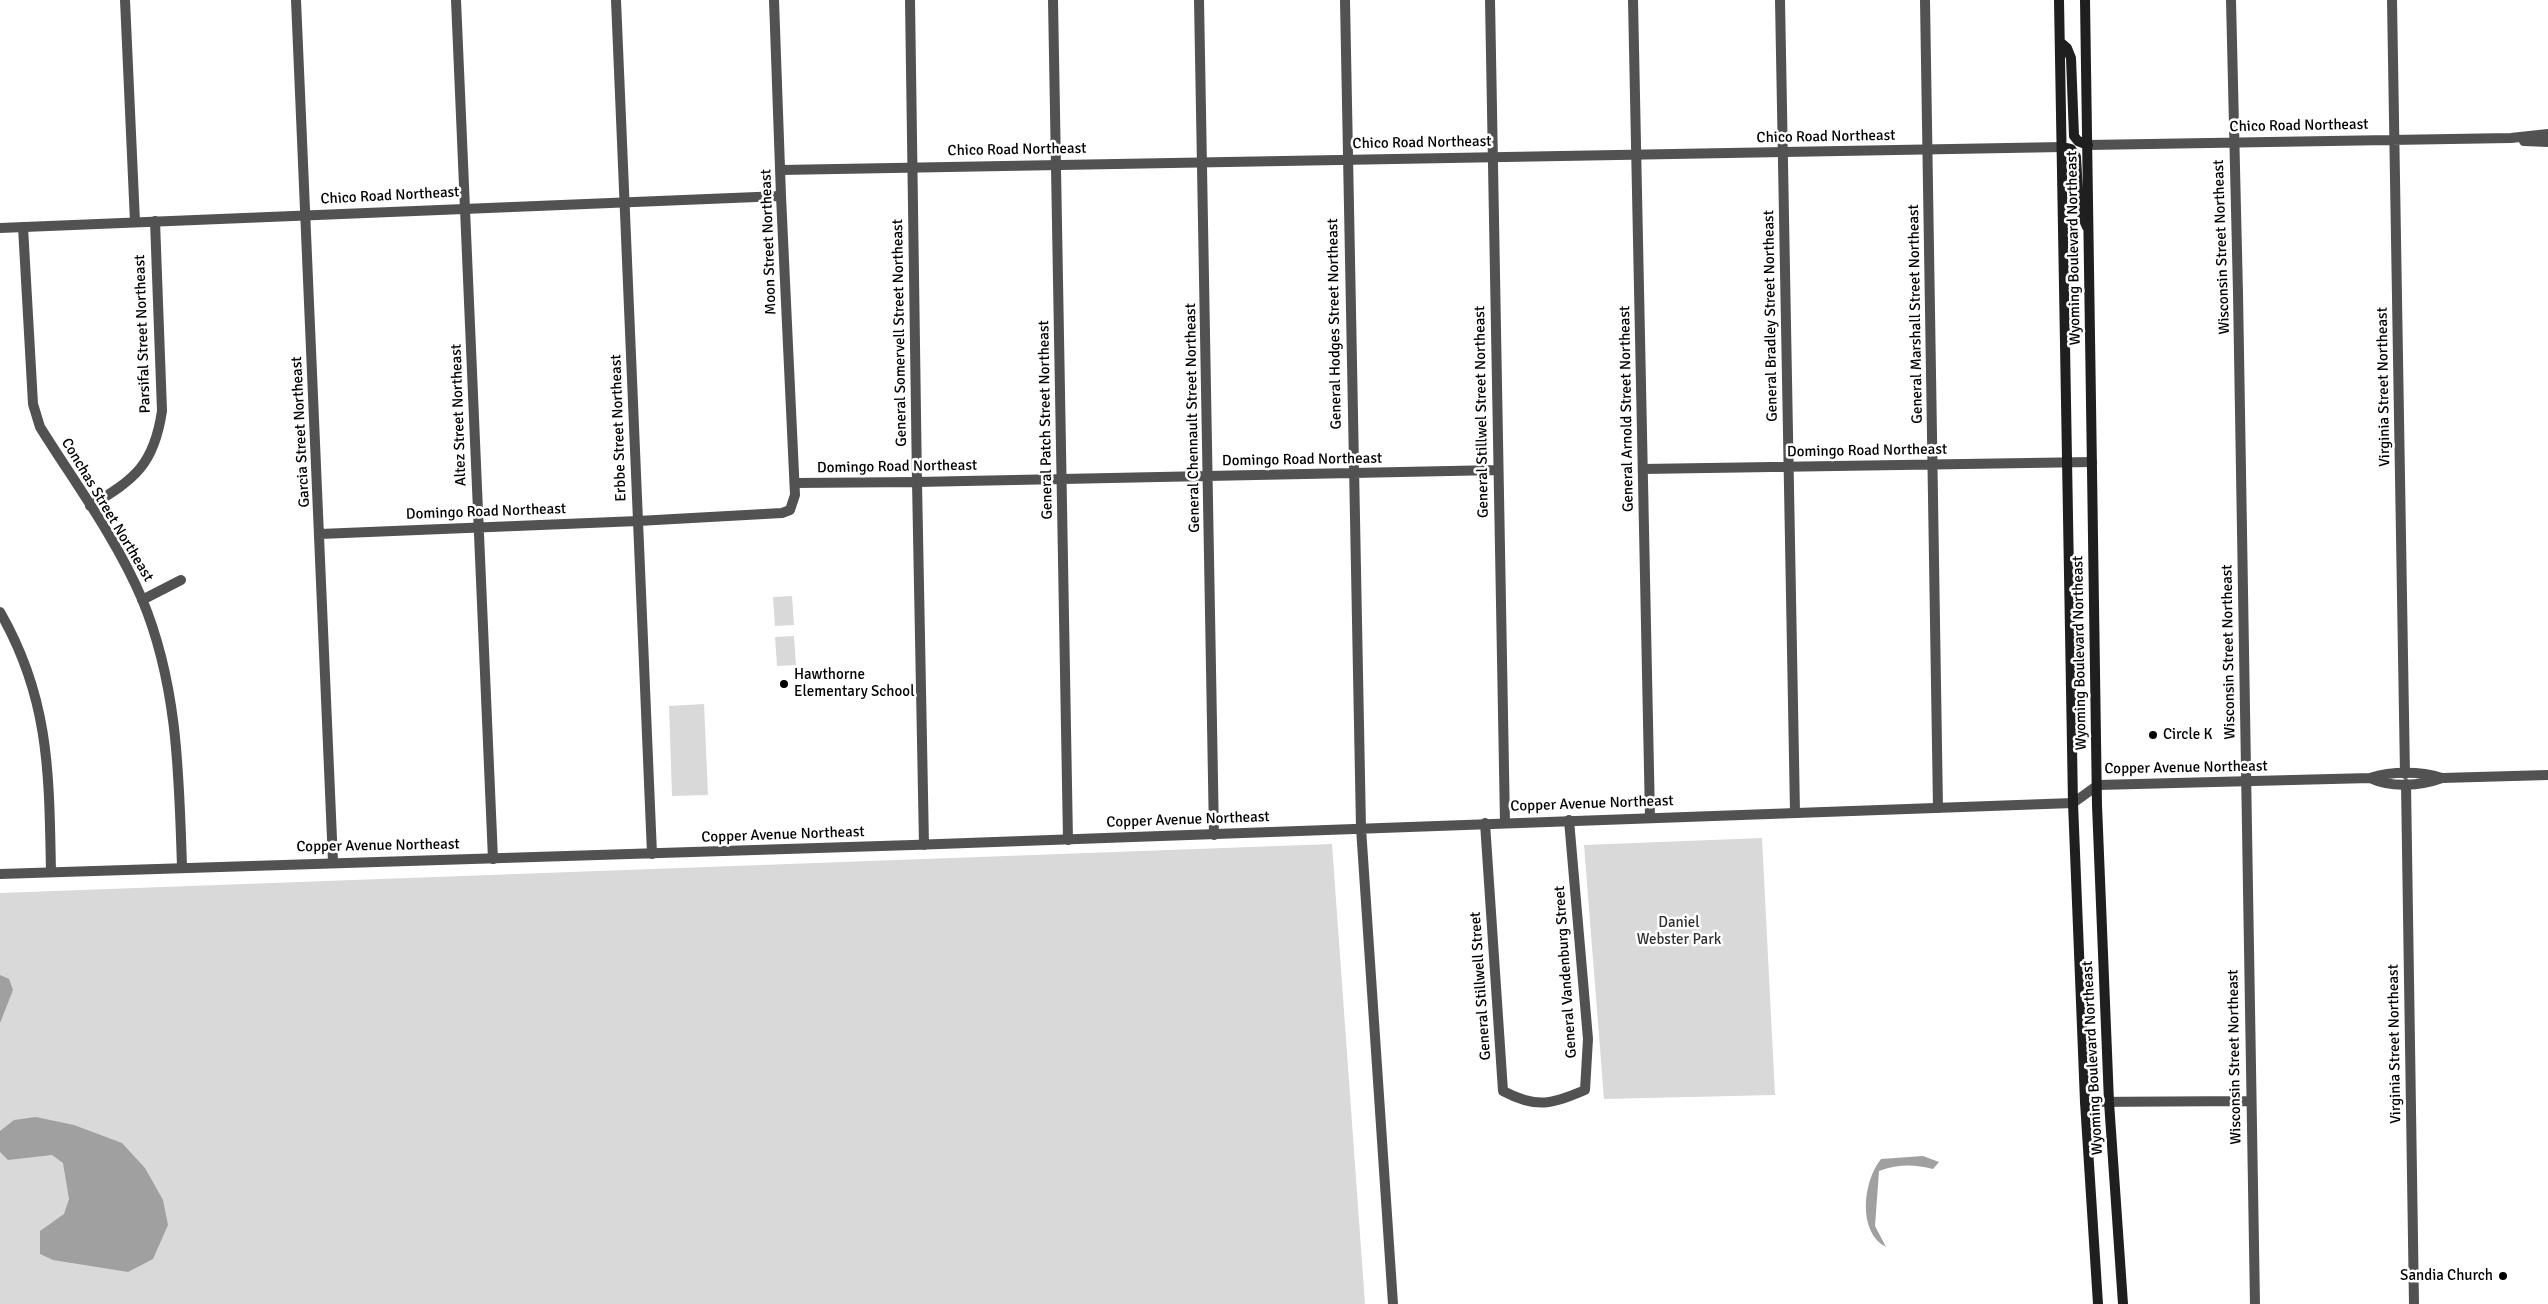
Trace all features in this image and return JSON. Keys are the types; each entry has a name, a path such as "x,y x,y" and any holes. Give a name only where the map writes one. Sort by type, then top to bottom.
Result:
{"main road":[{"name":"Wyoming Boulevard Northeast","path":"2059,0 2073,803 2085,1102 2098,1304"},
{"name":"Wyoming Boulevard Northeast","path":"2085,0 2098,784 2110,1102 2123,1304"},
{"path":"2060,42 2067,48 2070,58 2074,136 2079,142 2088,145"},
{"path":"2063,147 2071,149 2076,157 2079,209 2089,233"}],"street":[{"path":"125,0 135,222"},
{"name":"Garcia Street Northeast","path":"296,0 333,862"},
{"name":"Altez Street Northeast","path":"456,0 493,859"},
{"name":"Erbbe Street Northeast","path":"616,0 652,854"},
{"name":"Moon Street Northeast","path":"774,0 781,196 795,483"},
{"name":"General Somervell Street Northeast","path":"910,0 924,845"},
{"name":"General Patch Street Northeast","path":"1054,0 1068,840"},
{"name":"General Chennault Street Northeast","path":"1199,0 1214,835"},
{"name":"General Hodges Street Northeast","path":"1345,0 1352,474 1361,828 1393,1304"},
{"name":"General Stillwel Street Northeast","path":"1490,0 1505,822"},
{"name":"General Arnold Street Northeast","path":"1633,0 1650,818"},
{"name":"General Bradley Street Northeast","path":"1780,0 1795,812"},
{"name":"General Marshall Street Northeast","path":"1926,0 1938,808"},
{"name":"Wisconsin Street Northeast","path":"2231,0 2255,1304"},
{"name":"Virginia Street Northeast","path":"2392,0 2414,1304"},
{"name":"Chico Road Northeast","path":"2088,145 2511,138 2548,134"},
{"name":"Chico Road Northeast","path":"2511,138 2548,142"},
{"name":"Chico Road Northeast","path":"781,170 2063,147"},
{"name":"Chico Road Northeast","path":"0,228 781,196"},
{"name":"Parsifal Street Northeast","path":"90,506 122,487 135,475 148,459 160,427 162,411 155,221"},
{"name":"Conchas Street Northeast","path":"23,227 35,416 123,561 142,600 163,668 174,718 179,762 182,867"},
{"name":"Domingo Road Northeast","path":"1643,469 2092,462"},
{"name":"Domingo Road Northeast","path":"320,534 782,513 794,506 795,483 1062,480 1498,470"},
{"path":"142,600 181,580"},
{"path":"0,612 28,670 44,733 51,872"},
{"name":"Copper Avenue Northeast","path":"0,874 333,862 493,859 924,845 1505,822 2073,803 2098,784 2370,778 2382,774 2406,779 2428,774 2442,778 2548,775"},
{"name":"General Vandenburg Street","path":"1555,1102 1586,1090 1588,1039 1569,820"},
{"name":"General Stillwell Street","path":"1485,823 1503,1091 1524,1102 1555,1102"},
{"path":"2085,1102 2251,1101"}],"green space":[{"path":"792,596 794,625 775,626 773,597"},
{"path":"794,636 796,665 777,666 775,637"},
{"path":"704,704 708,795 672,796 669,706"},
{"name":"Daniel Webster Park","path":"1762,838 1775,1095 1604,1099 1584,845"},
{"path":"1332,844 1365,1304 0,1304 0,893"}],"shaded area":[{"path":"0,975 9,979 13,990 0,1023"},
{"path":"36,1117 74,1125 122,1143 145,1168 163,1200 168,1225 153,1259 128,1272 53,1260 40,1254 40,1231 64,1214 69,1199 63,1163 52,1155 8,1160 0,1152 0,1131 14,1120"},
{"path":"1923,1156 1939,1162 1933,1169 1906,1166 1879,1171 1875,1226 1886,1247 1877,1240 1870,1230 1867,1218 1867,1193 1870,1180 1881,1159"}],"place":[{"name":"Hawthorne Elementary School","path":"784,684"},
{"name":"Circle K","path":"2153,735"},
{"name":"Sandia Church","path":"2503,1276"}]}
